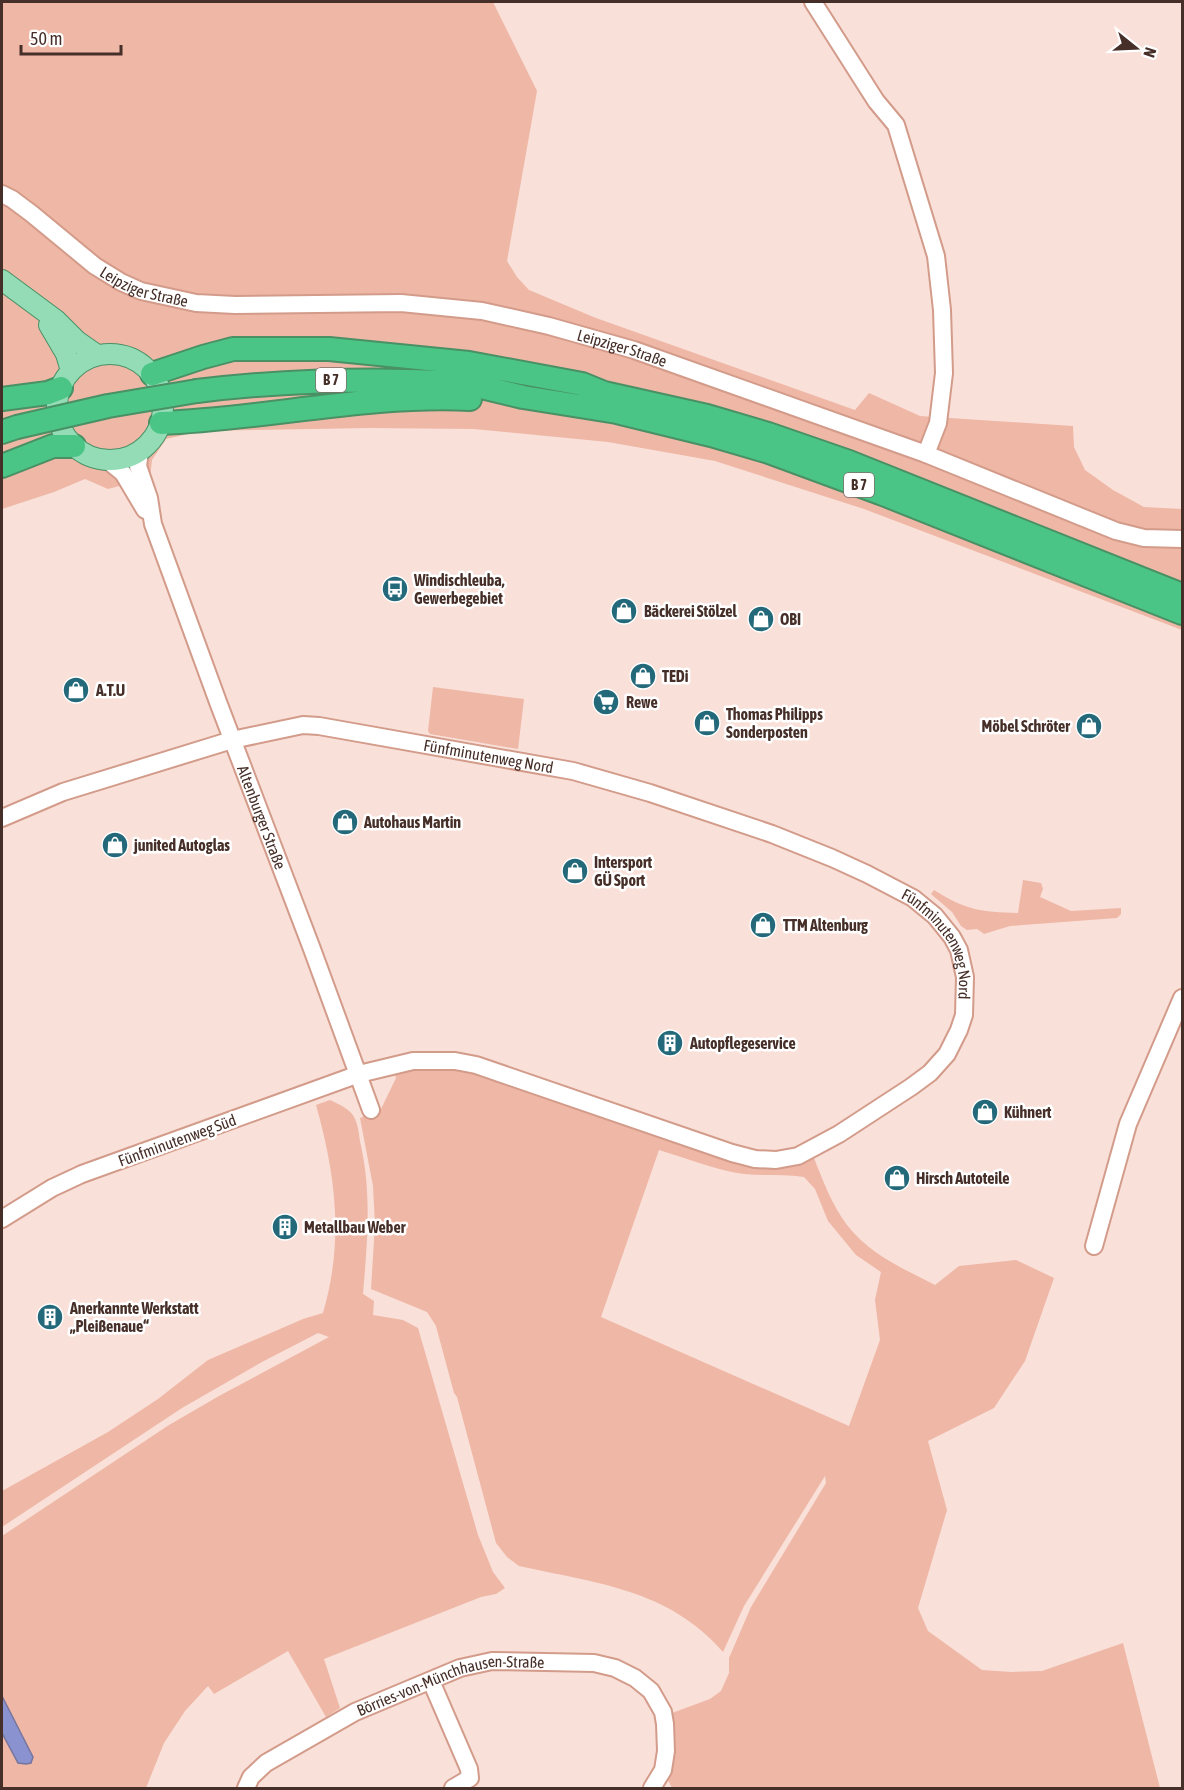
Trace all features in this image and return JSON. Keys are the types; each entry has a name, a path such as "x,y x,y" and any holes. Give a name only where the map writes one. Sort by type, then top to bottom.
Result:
{"highway":[{"path":"152,374 203,357 233,350 329,349 469,363 582,384 604,393"},
{"path":"2,399 48,393 66,380"},
{"name":"B 7","path":"9,430 108,406 197,391 326,380 465,383 487,381 584,393 604,393 707,416 818,452 1182,595"},
{"name":"B 7","path":"465,383 523,397 616,412 769,452 884,494 1182,613"},
{"path":"161,423 212,421 371,400 445,398 501,400 523,397"},
{"path":"2,466 53,446 74,446"}],"main road":[{"path":"2,280 56,320 77,341 97,355"},
{"path":"36,306 63,346 66,380"},
{"path":"109,353 121,355 144,365 152,374 162,392 164,412 153,439 140,451 125,458 107,460 90,456 74,446 60,425 58,400 66,380 78,364 97,355 109,353"}],"street":[{"path":"813,2 876,101 896,125 936,256 942,310 943,383 938,423 926,454"},
{"name":"Leipziger Straße","path":"2,194 32,214 94,266 141,291 196,303 235,305 401,303 482,312 549,326 634,350 926,454 1116,531 1144,538 1182,539"},
{"name":"Altenburger Straße","path":"140,451 138,466 149,498 153,524"},
{"name":"Altenburger Straße","path":"107,460 123,473 153,524 371,1110"},
{"name":"Fünfminutenweg Nord","path":"232,740 303,725 319,726 573,771 650,793 772,834 832,858 913,898 935,916 952,937 959,950 965,977 964,1014 959,1030 947,1054 930,1073 818,1147 798,1156 776,1160 755,1159 732,1153 476,1065 455,1061 413,1061 359,1074"},
{"path":"2,818 63,792 232,740"},
{"path":"1094,1246 1128,1124 1182,998"},
{"name":"Fünfminutenweg Süd","path":"2,1219 52,1188 82,1174 359,1074"},
{"name":"Börries-von-Münchhausen-Straße","path":"246,1788 251,1777 266,1763 355,1712 460,1668 492,1661 594,1663 615,1668 635,1678 651,1691 663,1712 666,1751 663,1770 652,1788"},
{"path":"431,1682 469,1769 470,1778 453,1788"}],"shaded area":[{"path":"2,2 493,2 537,91 507,261 529,290 596,318 855,410 869,393 920,416 1073,426 1074,447 1085,470 1113,490 1144,507 1182,509 1182,630 864,509 715,461 608,442 474,429 201,431 166,439 152,460 150,478 108,489 85,479 2,509"},
{"path":"433,687 524,699 518,749 430,734 428,731"},
{"path":"1023,880 1041,883 1043,889 1040,897 1071,911 1121,908 1121,914 1117,918 1010,926 984,934 977,929 967,930 961,926 952,912 931,894 934,890 955,902 974,909 1018,913"},
{"path":"410,1067 463,1069 613,1118 801,1162 814,1158 828,1193 847,1225 856,1235 876,1253 935,1285 959,1266 1016,1260 1054,1278 1025,1361 994,1408 928,1441 947,1510 918,1608 928,1631 982,1670 1042,1671 1123,1643 1160,1788 672,1788 668,1780 675,1754 669,1717 672,1713 710,1699 721,1691 729,1673 729,1658 751,1607 826,1483 825,1476 744,1606 723,1652 702,1631 679,1614 655,1602 603,1584 519,1566 507,1557 496,1543 436,1326 427,1312 371,1289 375,1224 373,1186 360,1118 380,1111 396,1078 394,1072","holes":["659,1150 733,1172 804,1177 815,1189 828,1221 856,1255 881,1272 875,1300 880,1340 849,1426 601,1317"]},
{"path":"330,1100 345,1108 353,1116 357,1125 364,1165 368,1220 363,1294 374,1301 373,1315 403,1320 418,1328 478,1535 493,1572 505,1588 496,1594 481,1597 324,1659 340,1708 326,1717 288,1651 214,1694 208,1686 185,1711 164,1743 146,1788 2,1788 2,1733 18,1763 33,1757 2,1696 2,1536 169,1425 329,1337 318,1333 182,1408 2,1527 2,1491 108,1432 158,1399 208,1360 303,1319 323,1313 334,1260 335,1209 333,1183 316,1105"}],"water":[{"path":"2,1696 33,1757 31,1763 18,1763 2,1733"}],"place":[{"name":"Windischleuba, Gewerbegebiet","path":"395,589"},
{"name":"Bäckerei Stölzel","path":"624,611"},
{"name":"OBI","path":"761,619"},
{"name":"TEDi","path":"643,676"},
{"name":"A.T.U","path":"76,690"},
{"name":"Rewe","path":"606,702"},
{"name":"Thomas Philipps Sonderposten","path":"707,723"},
{"name":"Möbel Schröter","path":"1089,726"},
{"name":"Autohaus Martin","path":"345,822"},
{"name":"junited Autoglas","path":"115,845"},
{"name":"Intersport GÜ Sport","path":"575,871"},
{"name":"TTM Altenburg","path":"763,925"},
{"name":"Autopflegeservice","path":"670,1043"},
{"name":"Kühnert","path":"985,1112"},
{"name":"Hirsch Autoteile","path":"897,1178"},
{"name":"Metallbau Weber","path":"285,1227"},
{"name":"Anerkannte Werkstatt „Pleißenaue“","path":"50,1317"}]}
